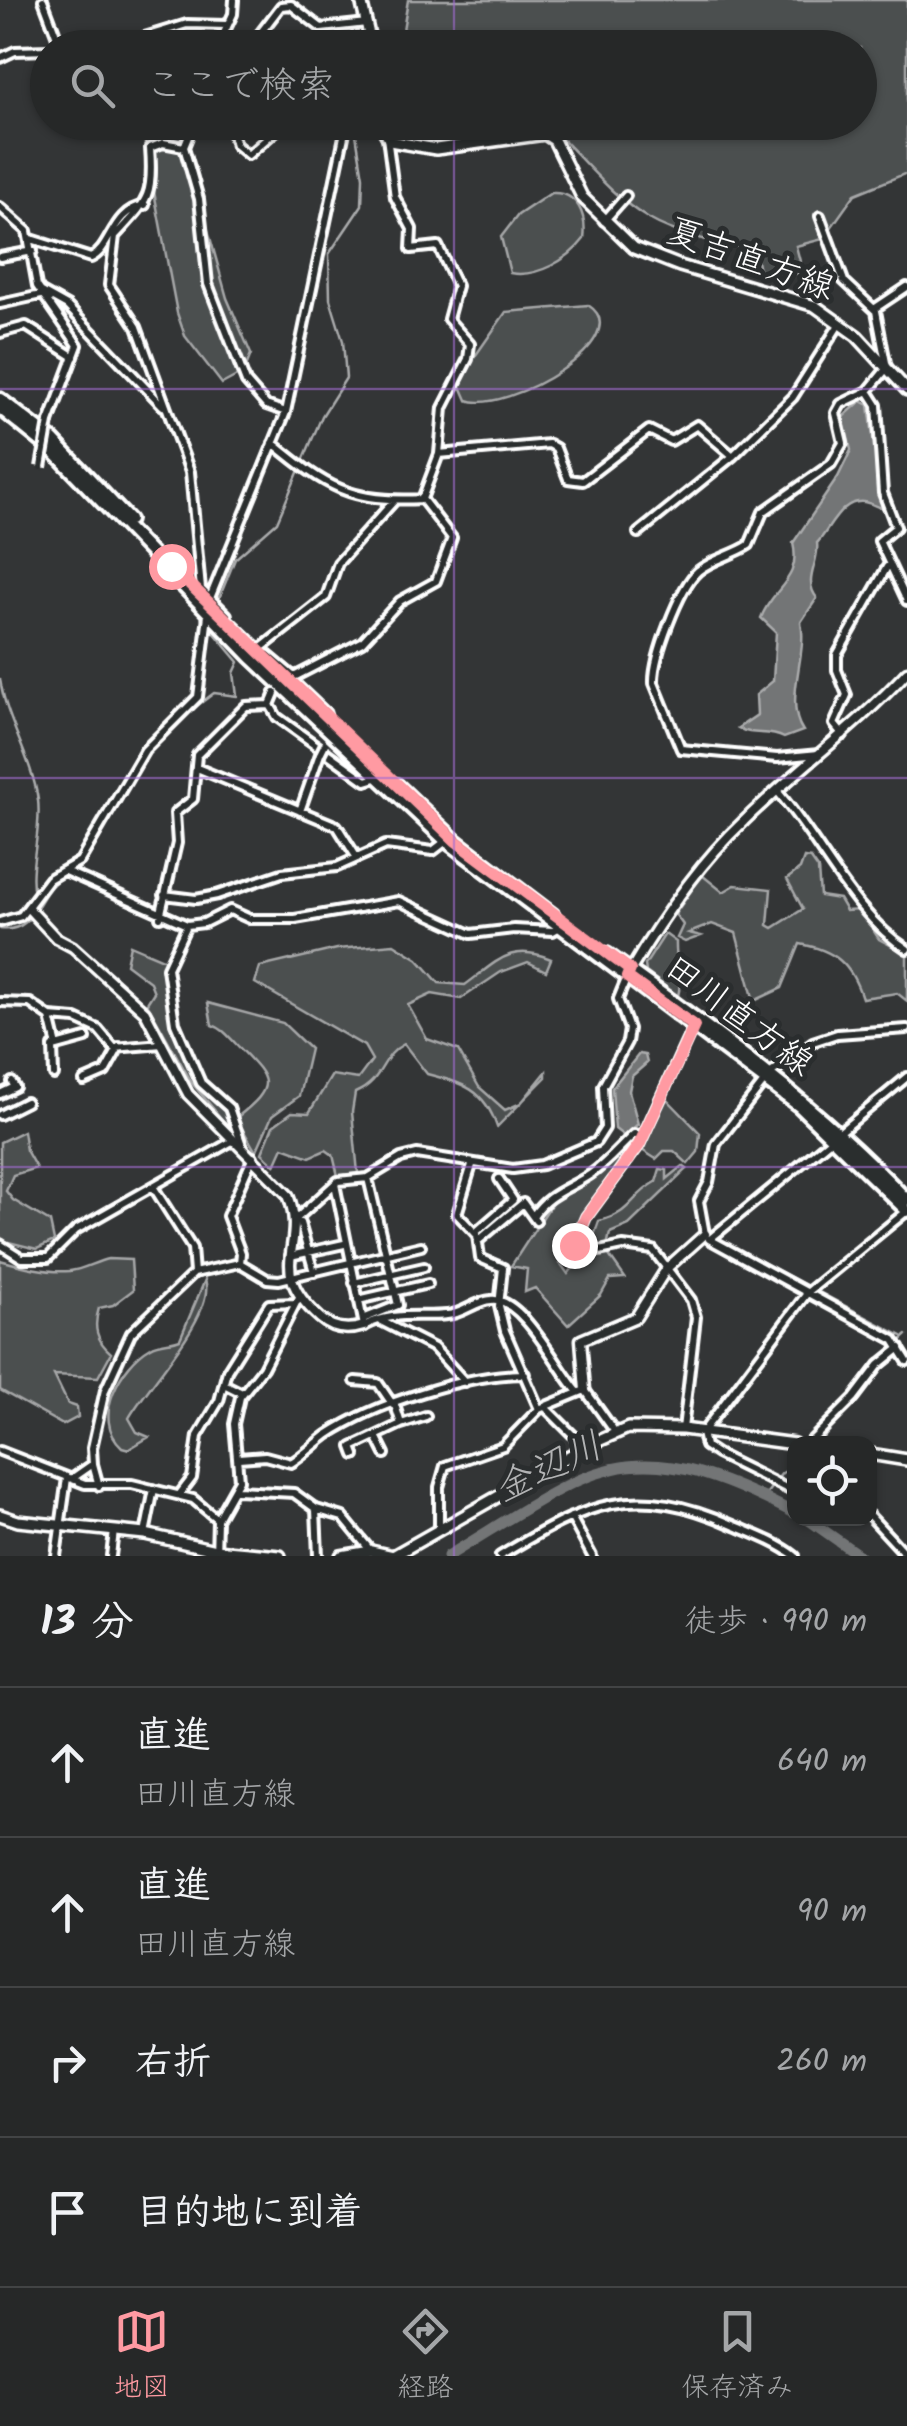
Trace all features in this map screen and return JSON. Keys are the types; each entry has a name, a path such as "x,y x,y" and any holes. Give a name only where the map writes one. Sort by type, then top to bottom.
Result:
{"main road":[{"path":"361,0 369,30"},
{"name":"夏吉直方線","path":"392,140 401,145 436,149 501,140"},
{"name":"夏吉直方線","path":"554,140 582,197 604,222 653,257 815,306 840,322 907,390"},
{"name":"田川直方線","path":"0,400 52,440 210,606 443,829 694,1026 768,1076"},
{"name":"田川直方線","path":"0,408 52,450 208,614 446,842 768,1076 907,1200"},
{"name":"田川直方線","path":"837,1135 907,1211"},
{"path":"342,1556 371,1552 397,1555 615,1432 643,1427 684,1429 787,1443"},
{"path":"877,1455 907,1460"},
{"path":"0,1514 61,1526 145,1534 215,1553 280,1556"}],"street":[{"path":"43,0 55,30"},
{"path":"225,30 234,0"},
{"path":"263,30 282,6 291,5 321,28 367,22"},
{"path":"168,30 187,24 227,25"},
{"path":"0,58 15,51 30,51"},
{"path":"187,140 184,147 199,199 208,284 246,382 266,405 286,412"},
{"path":"234,140 248,155 265,140"},
{"path":"210,598 286,412 344,140"},
{"path":"387,140 395,196 412,229 411,250 438,246 457,286 448,319 470,344 468,359 442,408 439,454 422,499"},
{"path":"184,147 163,142 150,148 152,188 144,205 114,236 109,285 138,327 190,472 201,588 291,677 362,642 400,601 436,581 452,538 422,499"},
{"path":"604,222 626,196"},
{"path":"31,239 91,258 101,251 115,224 135,207 144,205"},
{"path":"0,207 23,226 31,239 40,293 76,338 75,358 49,422 41,467"},
{"path":"819,754 777,758 681,749 654,683 654,671 663,640 697,571 750,546 763,512 830,464 843,443 836,413 841,404 868,390 887,368 874,309 844,281 820,216"},
{"path":"0,258 33,251"},
{"path":"874,309 907,287"},
{"path":"0,304 40,293 67,306 164,407"},
{"path":"638,534 733,456 793,397 840,322"},
{"path":"0,332 26,326 75,358"},
{"path":"868,390 877,405 882,493 896,527 879,541 907,602"},
{"path":"439,454 549,444 556,448 568,479 582,481 649,430 671,441 697,425 733,456"},
{"path":"273,443 320,481 342,492 367,500 422,499"},
{"path":"260,649 326,596 338,563 394,500"},
{"path":"844,736 834,724 847,695 837,670 837,654 888,567"},
{"path":"0,922 33,913 48,879 80,861 145,750 201,692 208,614"},
{"path":"368,1178 398,1305 350,1329 327,1324 297,1301 289,1256 297,1222 335,1184 368,1178 417,1154 472,1165 542,1165 596,1142 606,1128 603,1086 628,1042 629,1029 618,999 629,974 708,859 777,791 844,736 907,672"},
{"path":"270,705 275,694"},
{"path":"160,916 177,843 175,814 193,799 197,755 246,706 270,705"},
{"path":"270,705 278,717 366,780 379,777"},
{"path":"300,812 309,774 332,730"},
{"path":"197,768 341,830 357,858"},
{"path":"777,791 808,826 876,927 907,949"},
{"path":"164,895 196,900 291,870 326,870 386,845 433,851 446,842"},
{"path":"65,871 186,925 204,923 230,910 250,919 295,919 399,900 471,934 560,927"},
{"path":"33,913 133,999 163,1044 188,1094 253,1156 288,1196 314,1272"},
{"path":"186,925 167,968 175,1023 201,1084 229,1108 243,1148"},
{"path":"0,1002 30,1002 50,1017 76,1019 98,1029 110,1045 119,1048 163,1044"},
{"path":"50,1017 57,1046"},
{"path":"684,1429 696,1317 691,1300 653,1250 624,1246 580,1255 575,1250 586,1217 643,1136 694,1026"},
{"path":"816,1436 854,1398 879,1365 904,1354 894,1340 706,1236 699,1201 708,1182 716,1144 768,1076 813,1042 837,1034 907,1029"},
{"path":"54,1076 53,1047 86,1038"},
{"path":"84,1081 105,1072 119,1048"},
{"path":"581,1391 582,1340 636,1317 666,1268 907,1077"},
{"path":"0,1094 14,1087 12,1082"},
{"path":"0,1116 26,1102"},
{"path":"476,1237 522,1203 534,1219 551,1194 568,1189 595,1172 634,1134 643,1136"},
{"path":"0,1244 22,1258 48,1258 76,1230 235,1139"},
{"path":"240,1263 242,1253 227,1216 253,1156"},
{"path":"472,1165 457,1209 460,1220 476,1237 480,1258 503,1268 500,1300 505,1331 542,1408 586,1447"},
{"path":"476,1237 513,1200 498,1179"},
{"path":"289,1256 344,1244 348,1239 335,1184"},
{"path":"154,1188 192,1248 194,1273"},
{"path":"787,1489 716,1454 705,1446 702,1433 808,1292 907,1211"},
{"path":"344,1244 363,1322"},
{"path":"98,1486 92,1448 105,1390 122,1346 194,1273 240,1263 266,1279 290,1278 420,1246"},
{"path":"354,1283 424,1267"},
{"path":"358,1300 428,1284"},
{"path":"363,1322 448,1316 489,1300 500,1300 525,1318 615,1432"},
{"path":"179,1496 192,1478 198,1436 227,1371 269,1304 297,1301"},
{"path":"215,1553 217,1519 237,1490 239,1458 234,1424 242,1394 262,1368 297,1301"},
{"path":"378,1319 434,1348 464,1382"},
{"path":"239,1458 265,1456 291,1464 327,1435 394,1405 490,1374 525,1374"},
{"path":"354,1381 378,1383 394,1405 401,1424"},
{"path":"224,1384 242,1394"},
{"path":"439,1530 439,1487 445,1466 502,1446 542,1408 581,1391"},
{"path":"355,1455 352,1447 426,1416"},
{"path":"376,1436 384,1454"},
{"path":"0,1451 98,1486 132,1484 179,1496 201,1504 217,1519"},
{"path":"56,1556 70,1478 94,1464"},
{"path":"145,1534 154,1490"},
{"path":"237,1490 294,1493 316,1510 343,1516 371,1552"},
{"path":"500,1556 571,1517 639,1498 701,1511 796,1556"},
{"path":"316,1510 318,1556"},
{"path":"571,1517 592,1556"},
{"path":"877,1524 907,1556"},
{"path":"111,1556 114,1531"}],"shaded area":[{"path":"408,0 907,0 907,173 855,194 823,239 796,246 803,273 760,277 755,250 687,235 649,219 608,187 562,140 877,140 877,30 403,30"},
{"path":"144,140 183,140 227,298 251,354 244,372 222,384 185,336 177,313"},
{"path":"551,193 568,196 579,207 584,239 551,266 531,273 510,273 501,237 518,215"},
{"path":"588,305 599,319 596,336 583,354 536,385 509,396 485,402 467,400 460,384 464,372 506,312"},
{"path":"861,401 869,405 882,508 868,503 851,504 817,543 811,585 817,598 801,622 795,692 797,719 803,731 784,738 744,731 738,728 757,715 756,695 773,681 776,632 761,618 790,575 795,556 793,543 838,477 851,450 843,417"},
{"path":"804,858 811,859 818,869 820,896 839,899 846,911 860,910 879,939 907,954 907,1001 897,993 862,998 853,976 840,960 800,944 782,988 754,1001 736,933 712,924 689,933 701,936 685,942 677,938 683,925 675,914 702,875 723,892 735,885 771,889 768,925 773,928 803,909 787,879 800,869"},
{"path":"665,934 676,942 678,996 646,972 645,965"},
{"path":"394,944 418,959 439,983 465,985 495,962 514,954 537,954 551,959 546,971 528,962 501,972 461,999 432,994 408,1005 427,1039 458,1050 479,1087 505,1110 520,1103 497,1127 478,1095 461,1084 427,1074 404,1044 390,1055 372,1082 355,1093 352,1112 358,1173 338,1176 333,1155 326,1150 310,1157 283,1147 275,1165 262,1153 273,1126 292,1112 309,1113 332,1075 358,1079 372,1060 364,1046 255,983 260,967 337,949"},
{"path":"130,945 168,961 173,1009 184,1055 200,1084 231,1119 235,1126 230,1129 192,1083 147,1003 154,992 150,982 126,964"},
{"path":"208,1003 283,1023 310,1049 299,1096 272,1116 256,1152 236,1118 259,1098 264,1090 263,1075 226,1033 212,1025"},
{"path":"639,1054 645,1055 647,1063 632,1076 629,1091 638,1124 624,1136 615,1129 612,1088"},
{"path":"667,1099 700,1133 698,1152 688,1164 674,1151 664,1151 656,1159 642,1150"},
{"path":"23,1131 26,1150 36,1168 13,1175 6,1191 13,1200 50,1222 54,1241 37,1249 0,1240 0,1142"},
{"path":"626,1143 629,1146 613,1170 614,1179 591,1206 560,1263 568,1274 590,1247 599,1221 625,1209 656,1182 660,1169 667,1170 667,1179 683,1166 687,1169 629,1225 610,1233 606,1251 625,1278 610,1279 601,1295 568,1325 535,1288 525,1292 527,1269 511,1266 556,1197 598,1176"},
{"path":"108,1259 131,1260 133,1290 113,1305 99,1308 97,1333 111,1353 98,1377 54,1375 68,1404 77,1407 78,1417 63,1425 0,1390 0,1260 61,1271"},
{"path":"205,1280 206,1294 191,1330 129,1418 137,1432 149,1437 129,1449 122,1447 109,1422 113,1393 140,1355 158,1344 180,1339"}],"waterway":[{"path":"218,601 235,559 277,522 322,416 346,378 343,341 330,299 329,254 362,205 363,177 357,140"},
{"path":"185,715 214,693 237,696 234,673 239,662 213,631 215,624"},
{"path":"0,679 38,800 34,895"},
{"path":"142,762 165,734"},
{"path":"73,872 82,866 115,808"},
{"path":"0,929 23,924 56,881 66,875"},
{"path":"721,1240 904,1337"},
{"path":"882,1358 907,1335"},
{"path":"860,1385 876,1364"},
{"path":"825,1436 843,1413"},
{"name":"金辺川","path":"448,1556 578,1480 614,1468 650,1465 691,1470 738,1486 787,1510"},
{"path":"764,1497 787,1470"},
{"name":"金辺川","path":"817,1526 860,1556"}],"route":[{"path":"171,566 456,841 630,970 627,977 694,1026 639,1145 586,1217 574,1245"}]}
